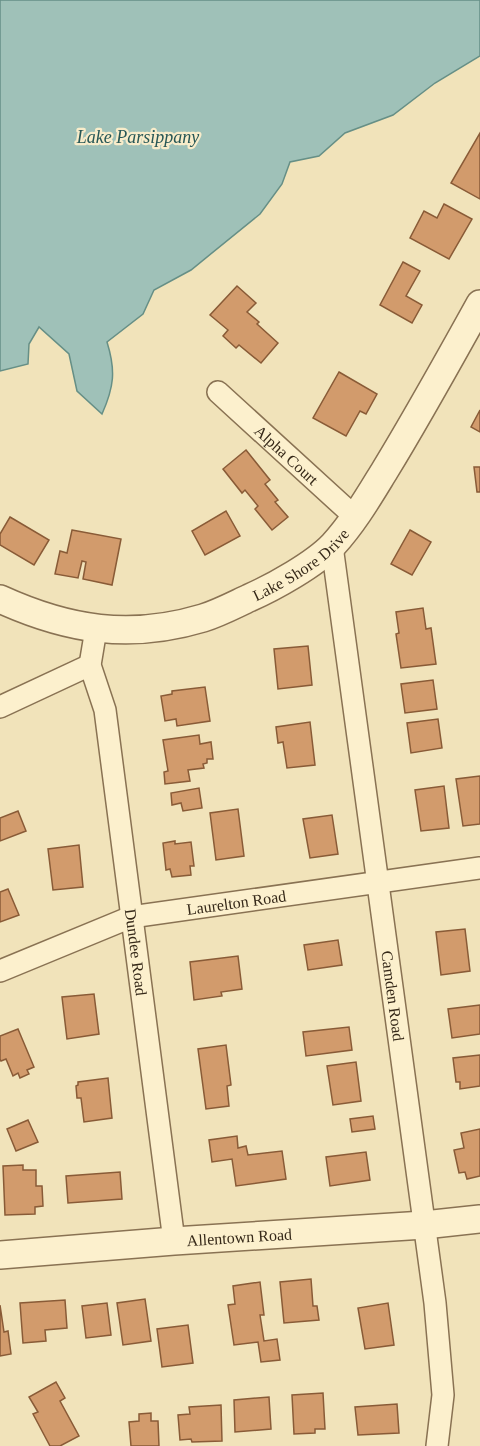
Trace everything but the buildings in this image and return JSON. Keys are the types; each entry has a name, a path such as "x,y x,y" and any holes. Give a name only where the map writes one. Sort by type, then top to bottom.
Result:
{"street":[{"name":"Lake Shore Drive","path":"0,599 59,622 96,629 161,628 204,618 267,590 288,578 332,546 355,517 410,429 480,304"},
{"name":"Alpha Court","path":"218,392 355,517"},
{"name":"Camden Road","path":"332,546 435,1303 443,1395 437,1446"},
{"path":"0,707 90,665 96,629"},
{"name":"Dundee Road","path":"90,665 105,710 174,1241"},
{"name":"Laurelton Road","path":"0,971 131,917 480,868"},
{"name":"Allentown Road","path":"0,1255 174,1241 424,1226 480,1219"}],"water":[{"name":"Lake Parsippany","path":"0,0 480,0 480,56 435,83 393,115 345,133 319,156 290,162 282,184 260,214 191,270 154,290 143,314 107,342 113,370 109,395 102,414 77,391 69,354 39,327 29,344 28,364 0,371"}]}
